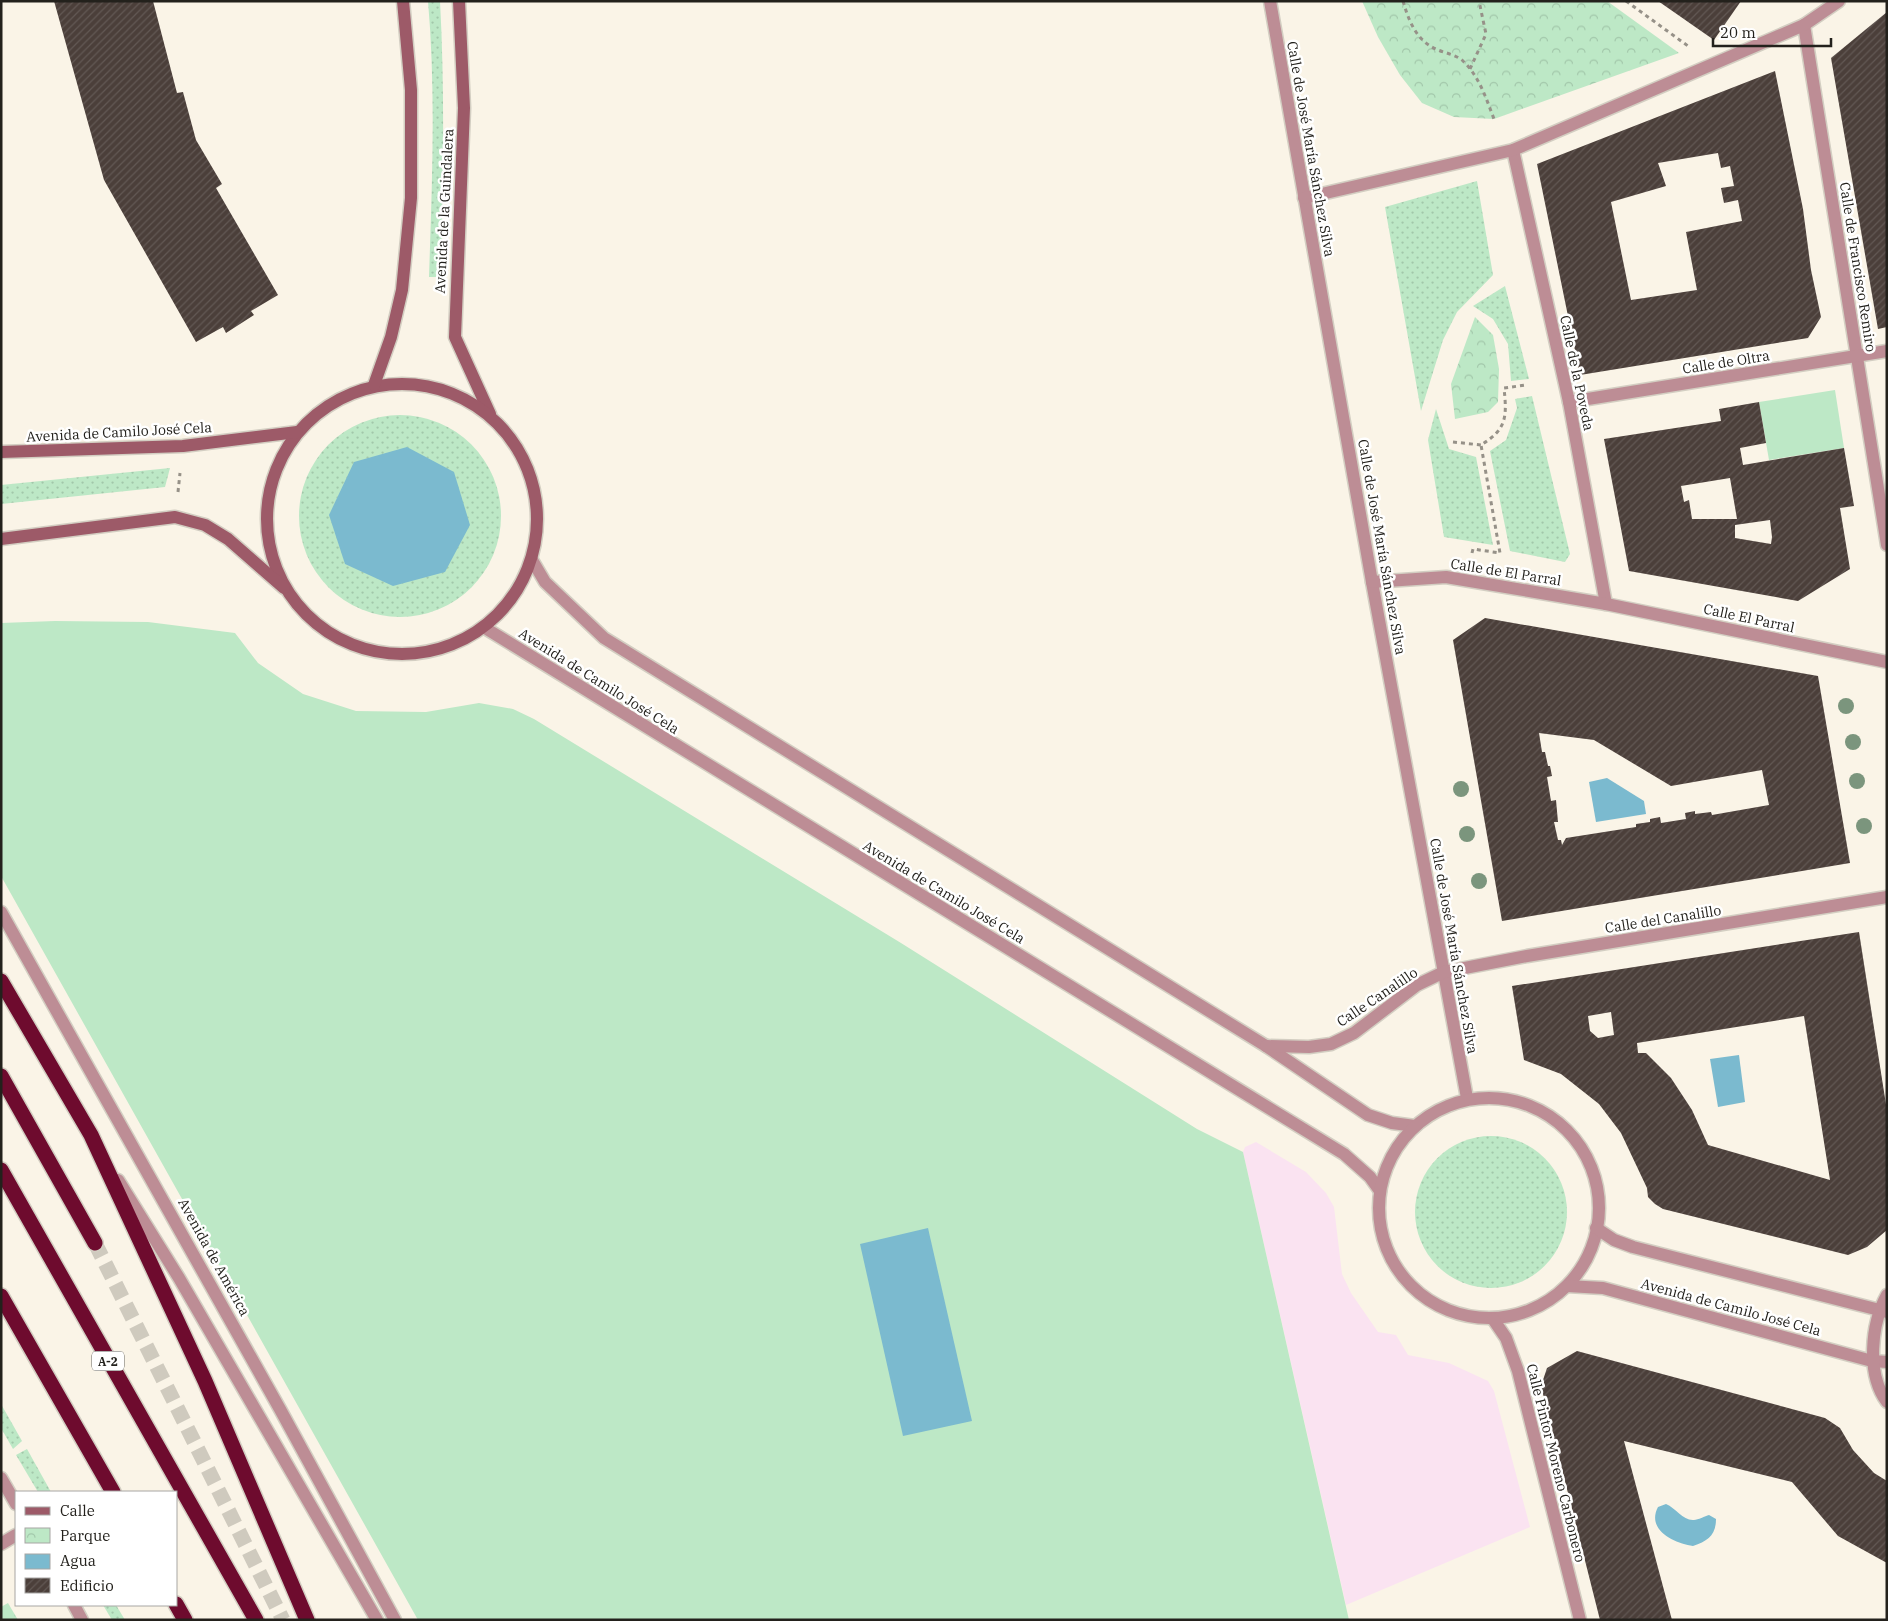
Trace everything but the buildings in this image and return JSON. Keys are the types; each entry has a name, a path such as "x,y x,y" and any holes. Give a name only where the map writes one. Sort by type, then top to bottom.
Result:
{"highway":[{"path":"1,981 90,1135 206,1381 307,1620"},
{"path":"1,1076 95,1243"},
{"name":"A-2","path":"1,1170 256,1620"},
{"path":"1,1296 112,1491"},
{"path":"177,1606 185,1620"}],"street":[{"path":"374,385 391,336 402,290 411,198 411,90 403,1"},
{"name":"Avenida de la Guindalera","path":"458,1 464,108 455,337 490,414"},
{"name":"Calle de José María Sánchez Silva","path":"1270,1 1372,582 1467,1098"},
{"path":"1304,198 1513,150 1804,25 1839,1"},
{"name":"Calle de Francisco Remiro","path":"1804,25 1887,544"},
{"name":"Calle de la Poveda","path":"1513,150 1569,402 1606,604"},
{"name":"Calle de Oltra","path":"1569,402 1887,351"},
{"path":"1,539 175,517 205,525 228,539 286,590 305,614 334,637 380,654 429,653 461,642 485,628 514,598 532,560 538,528 534,485 519,447 490,414 454,392 411,382 374,385 330,403 297,432 275,469 267,507 268,544 286,590"},
{"name":"Avenida de Camilo José Cela","path":"1,452 183,446 297,432"},
{"path":"532,560 545,582 604,638 1266,1046 1368,1115 1392,1123 1415,1126"},
{"name":"Calle de El Parral","path":"1372,582 1446,577 1606,604"},
{"name":"Calle El Parral","path":"1606,604 1887,662"},
{"name":"Avenida de Camilo José Cela","path":"485,628 1344,1154 1370,1176 1380,1191"},
{"name":"Calle del Canalillo","path":"1444,972 1527,956 1887,896"},
{"name":"Avenida de América","path":"1,912 276,1402 395,1620"},
{"name":"Calle Canalillo","path":"1266,1046 1308,1047 1331,1044 1354,1033 1417,985 1444,972"},
{"path":"1467,1098 1488,1098 1521,1103 1551,1118 1576,1141 1592,1171 1599,1204 1592,1246 1584,1263 1567,1286 1539,1307 1517,1315 1492,1319 1470,1318 1437,1307 1409,1286 1389,1258 1380,1224 1380,1191 1392,1154 1415,1126 1434,1113 1467,1098"},
{"path":"90,1135 179,1278 376,1620"},
{"path":"1596,1228 1614,1240 1633,1247 1882,1312"},
{"name":"Avenida de Camilo José Cela","path":"1567,1286 1603,1288 1872,1361 1887,1362"},
{"path":"1887,1295 1872,1361 1887,1402"},
{"name":"Calle Pintor Moreno Carbonero","path":"1492,1319 1506,1338 1518,1371 1580,1620"},
{"path":"1,1478 15,1502"},
{"path":"1,1544 15,1536"},
{"path":"75,1606 82,1620"}],"path":[{"path":"1402,1 1412,29 1434,48 1461,59 1470,69 1480,84 1494,119"},
{"path":"1470,69 1486,34 1479,1"},
{"path":"1626,1 1713,64"},
{"path":"1453,442 1481,445 1497,435 1507,414 1504,388 1526,385"},
{"path":"1469,580 1472,549 1500,553 1481,445"},
{"path":"175,517 183,446"}],"shaded area":[{"path":"1256,1142 1306,1172 1326,1193 1334,1207 1342,1274 1351,1293 1378,1332 1396,1335 1408,1355 1449,1363 1488,1381 1494,1391 1530,1527 1346,1605 1243,1152 1245,1147"}],"green space":[{"path":"428,1 440,1 442,36 443,174 441,277 429,277 433,104"},
{"path":"1362,1 1607,1 1679,53 1494,119 1454,117 1422,103 1400,75 1378,37"},
{"path":"1477,181 1493,275 1457,312 1443,340 1421,411 1385,207"},
{"path":"1505,286 1529,379 1511,381 1508,344 1493,319 1473,306"},
{"path":"1475,317 1493,335 1499,369 1498,402 1488,412 1455,419 1451,384"},
{"path":"1835,390 1844,448 1769,460 1759,402"},
{"path":"1532,396 1570,554 1565,562 1510,551 1490,451 1506,440 1517,408 1515,399"},
{"path":"1436,409 1449,449 1476,457 1493,545 1444,537 1428,440"},
{"path":"400,415 420,417 439,423 456,432 478,452 493,477 499,496 501,516 499,536 493,555 484,572 464,594 439,609 420,615 400,617 380,615 361,609 344,600 322,580 307,555 301,536 299,516 301,496 307,477 316,460 336,438 361,423 380,417"},
{"path":"170,468 165,487 1,504 1,485"},
{"path":"55,621 148,622 235,633 258,663 303,694 356,711 426,712 479,703 513,709 534,719 901,943 1197,1129 1243,1152 1349,1620 418,1620 1,876 1,623"},
{"path":"1491,1136 1506,1137 1520,1142 1545,1158 1561,1183 1566,1197 1566,1227 1561,1241 1545,1266 1520,1282 1506,1287 1491,1288 1476,1287 1462,1282 1437,1266 1421,1241 1416,1227 1415,1212 1416,1197 1421,1183 1437,1158 1462,1142 1476,1137"},
{"path":"1,1404 22,1441 13,1449 1,1428"},
{"path":"27,1449 50,1491 37,1491 16,1455"},
{"path":"8,1603 18,1620 1,1620 1,1607"},
{"path":"104,1606 117,1606 125,1620 112,1620"}],"water":[{"path":"407,447 454,472 470,525 445,572 393,586 345,564 329,515 354,462"},
{"path":"1607,778 1644,801 1646,814 1596,822 1589,782"},
{"path":"1739,1055 1745,1102 1718,1107 1710,1059"},
{"path":"928,1228 972,1421 903,1436 860,1244"},
{"path":"1666,1504 1690,1520 1696,1520 1709,1515 1716,1519 1713,1533 1703,1542 1693,1546 1670,1538 1659,1529 1655,1515 1658,1507"}],"tunnel":[{"path":"95,1243 283,1620"}]}
